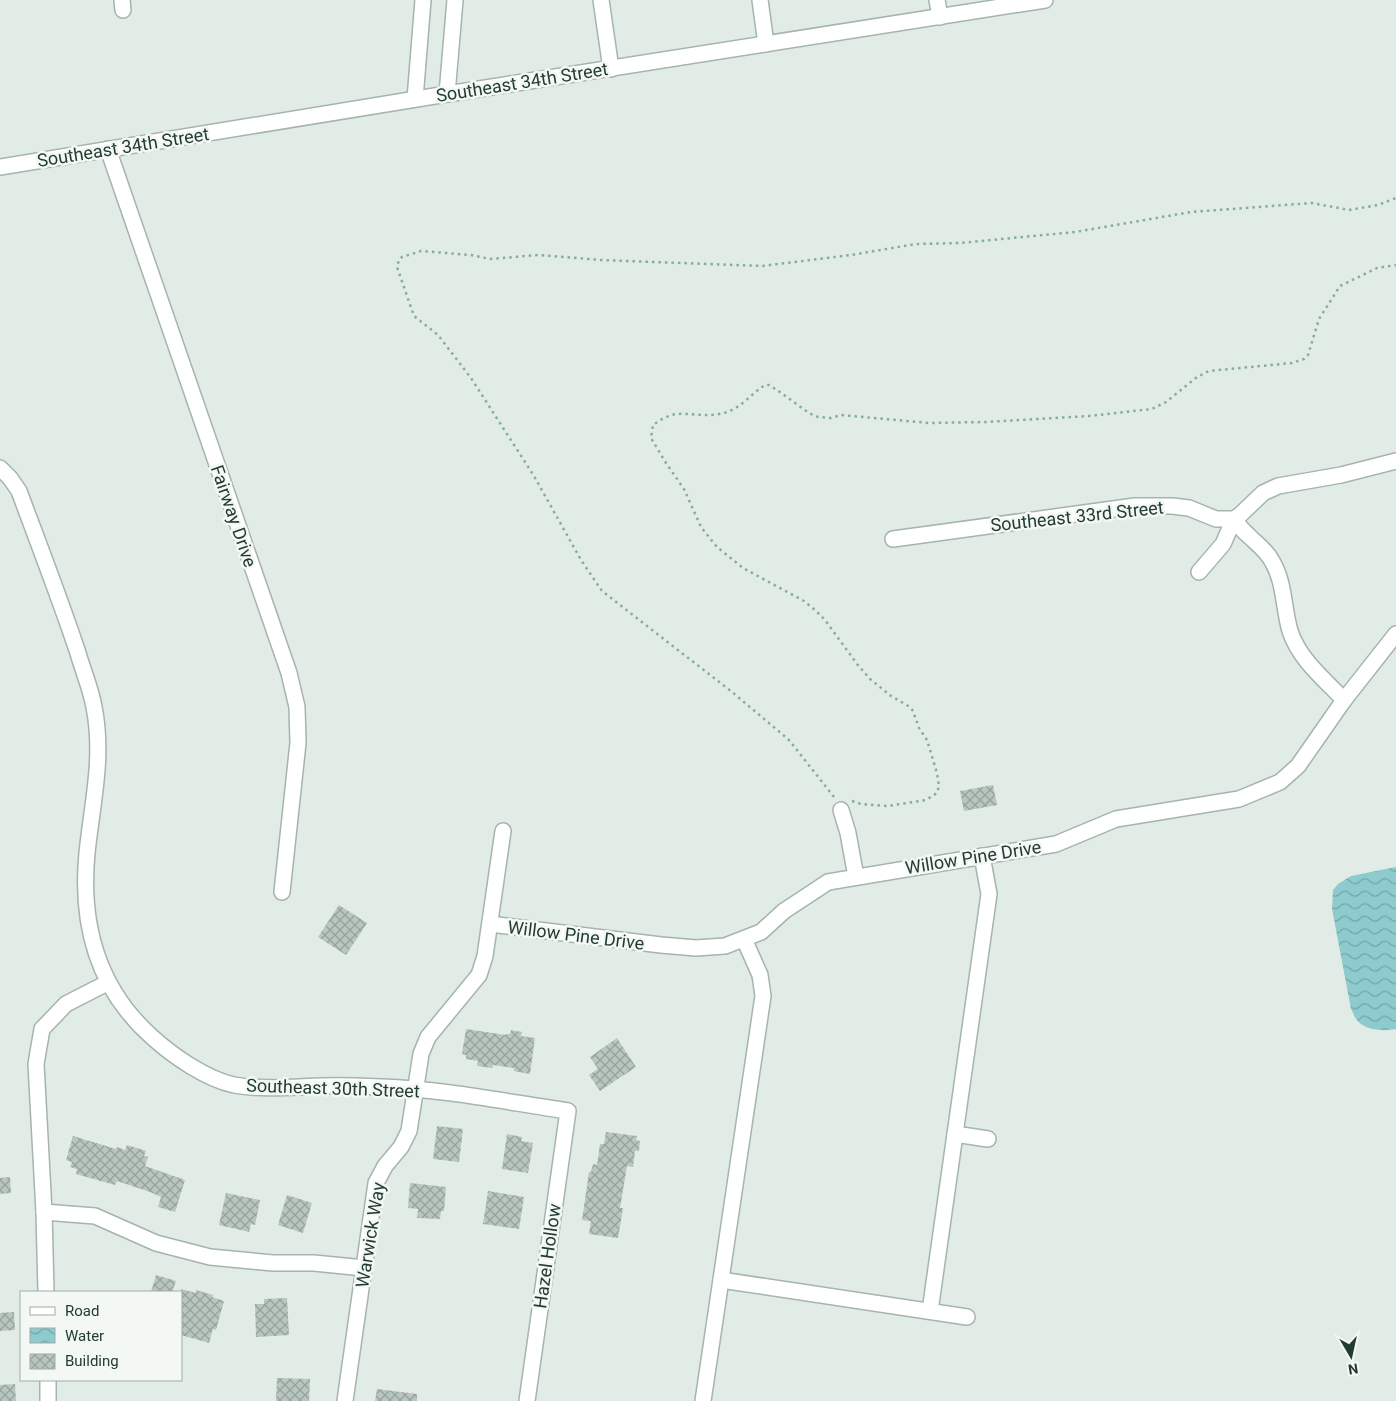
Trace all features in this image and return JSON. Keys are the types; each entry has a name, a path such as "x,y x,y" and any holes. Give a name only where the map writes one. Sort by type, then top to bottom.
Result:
{"street":[{"path":"415,99 423,0"},
{"path":"447,94 454,0"},
{"path":"601,0 611,68"},
{"path":"760,0 766,44"},
{"path":"937,0 940,17"},
{"name":"Southeast 34th Street","path":"0,167 415,99 1045,0"},
{"name":"Fairway Drive","path":"108,149 166,322 289,673 297,708 298,743 282,892"},
{"path":"1199,572 1223,544 1234,519 1264,493 1278,486 1341,475 1396,461"},
{"name":"Southeast 30th Street","path":"0,468 19,491 67,618 94,706 98,733 98,767 87,854 85,895 89,928 107,982 135,1022 168,1052 204,1073 232,1084 270,1088 325,1086 416,1088 568,1111"},
{"name":"Southeast 33rd Street","path":"893,539 1135,506 1189,508 1216,519 1234,519"},
{"path":"1234,519 1249,537 1260,545 1278,572 1290,632 1297,647 1308,663 1344,700"},
{"name":"Willow Pine Drive","path":"490,924 660,945 687,947 726,946 761,932 784,911 828,882 1056,844 1116,819 1240,799 1280,782 1298,766 1344,700 1396,634"},
{"path":"845,803 856,877"},
{"name":"Warwick Way","path":"345,1401 376,1183 384,1166 401,1147 409,1132 421,1054 428,1037 479,975 485,956 503,831"},
{"path":"930,1311 989,894 982,856"},
{"path":"704,1401 763,996 760,974 744,939"},
{"path":"46,1291 36,1064 42,1029 66,1004 107,982"},
{"name":"Hazel Hollow","path":"527,1401 568,1111"},
{"path":"955,1134 988,1139"},
{"path":"44,1212 94,1216 156,1243 210,1258 273,1263 314,1263 364,1268"},
{"path":"721,1280 968,1317"},
{"path":"48,1381 48,1401"}],"path":[{"path":"1396,198 1378,205 1349,210 1312,203 1191,212 1075,232 960,243 916,244 851,255 762,266 538,256 490,259 471,255 421,251 402,257 397,267 414,316 438,335 471,378 529,468 588,572 602,591 732,692 789,740 833,796 845,803 888,806 926,800 937,793 939,786 927,740 919,728 913,711 870,679 825,620 815,610 804,601 743,568 717,547 701,527 684,489 651,438 653,426 666,417 677,414 717,415 733,410 762,387 769,385 809,413 825,418 841,415 929,422 986,422 1089,416 1152,409 1166,402 1198,377 1208,372 1292,363 1304,359 1311,349 1318,319 1340,286 1377,268 1396,265"},
{"path":"833,796 845,803"}],"water":[{"path":"1396,867 1396,1029 1375,1029 1360,1024 1351,1009 1332,909 1333,890 1338,884 1351,876"}],"building":[{"path":"993,785 997,805 964,811 960,791"},
{"path":"339,905 367,923 346,955 318,937"},
{"path":"466,1029 506,1035 510,1034 511,1030 522,1032 521,1036 535,1038 530,1074 514,1071 514,1068 493,1065 492,1068 477,1066 478,1061 466,1059 466,1055 462,1054"},
{"path":"617,1038 636,1067 600,1091 589,1075 598,1069 590,1057"},
{"path":"437,1126 463,1129 459,1162 433,1159"},
{"path":"606,1132 637,1136 636,1140 640,1141 639,1151 635,1151 633,1167 627,1166 620,1208 623,1208 618,1238 589,1234 591,1221 582,1220 589,1172 591,1172 593,1164 597,1165 600,1144 604,1144"},
{"path":"507,1134 522,1137 521,1141 533,1143 528,1173 502,1169"},
{"path":"73,1136 116,1149 117,1147 125,1150 127,1145 146,1151 144,1156 148,1157 145,1166 185,1180 175,1212 158,1207 161,1197 150,1192 117,1181 115,1185 76,1174 77,1169 70,1167 72,1162 66,1160"},
{"path":"10,1177 11,1193 0,1194 0,1178"},
{"path":"410,1183 446,1187 444,1211 441,1211 440,1219 417,1218 418,1209 408,1208"},
{"path":"488,1191 524,1197 519,1229 483,1224"},
{"path":"226,1193 260,1200 255,1225 251,1224 249,1232 219,1225"},
{"path":"287,1195 312,1203 303,1233 278,1225"},
{"path":"156,1275 176,1281 172,1291 151,1291"},
{"path":"181,1289 196,1293 196,1290 213,1295 212,1297 224,1301 216,1330 213,1329 209,1343 182,1335"},
{"path":"287,1298 289,1335 256,1337 255,1304 264,1304 264,1299"},
{"path":"14,1312 15,1330 0,1331 0,1313"},
{"path":"277,1378 310,1379 309,1401 276,1401"},
{"path":"15,1384 16,1401 0,1401 0,1385"},
{"path":"377,1389 417,1394 417,1401 375,1401"}]}
